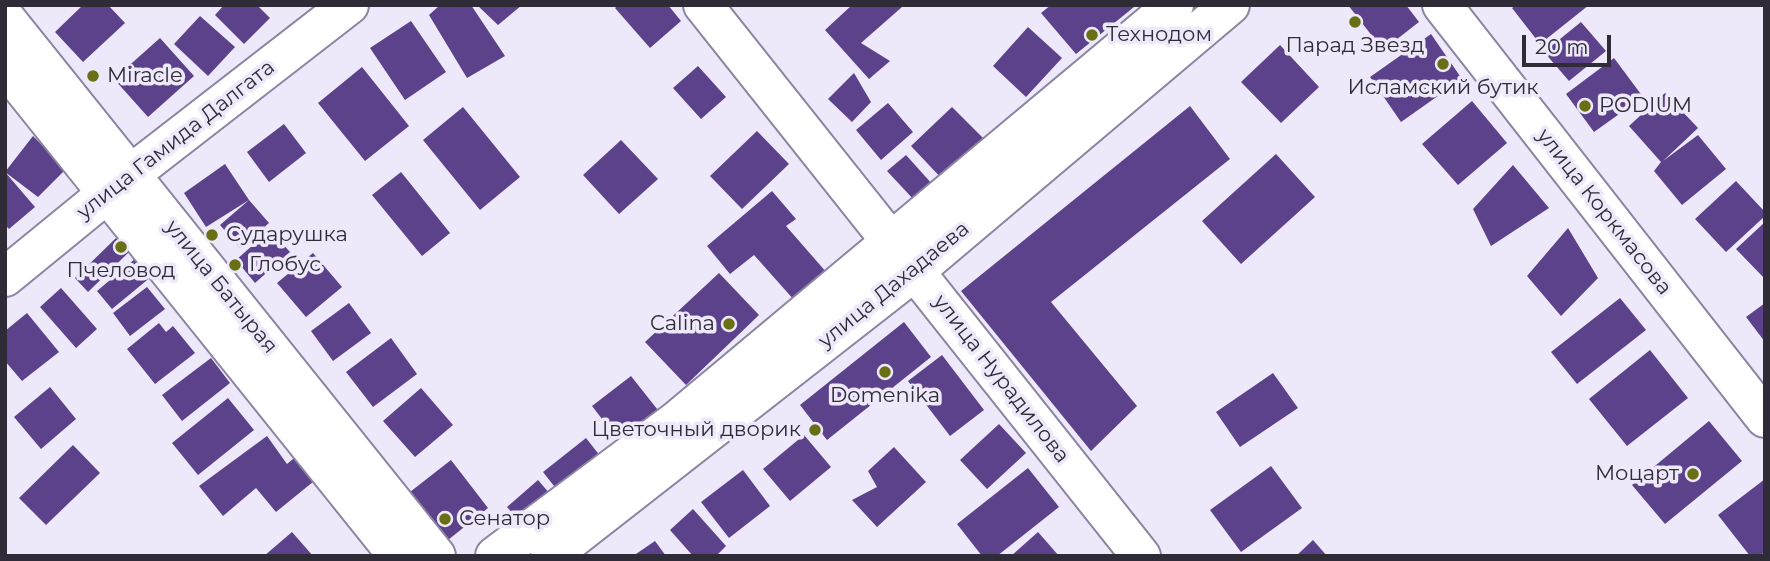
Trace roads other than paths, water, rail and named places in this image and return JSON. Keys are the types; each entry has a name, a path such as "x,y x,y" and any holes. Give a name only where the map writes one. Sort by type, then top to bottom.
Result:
{"main road":[{"name":"улица Гамида Далгата","path":"5,277 119,184 349,5"},
{"name":"улица Нурадилова","path":"703,5 1141,556"},
{"name":"улица Дахадаева","path":"550,556 903,257 1174,5"},
{"name":"улица Дахадаева","path":"495,556 903,257 1230,5"},
{"name":"улица Коркмасова","path":"1442,5 1765,418"},
{"name":"улица Батырая","path":"5,18 119,184 398,556"},
{"name":"улица Батырая","path":"5,66 119,184 436,556"}],"place":[{"name":"Парад Звезд","path":"1355,22"},
{"name":"Технодом","path":"1092,35"},
{"name":"Исламский бутик","path":"1443,64"},
{"name":"Miracle","path":"93,76"},
{"name":"PODIUM","path":"1585,106"},
{"name":"Сударушка","path":"212,235"},
{"name":"Пчеловод","path":"121,247"},
{"name":"Глобус","path":"235,265"},
{"name":"Calina","path":"729,324"},
{"name":"Domenika","path":"885,372"},
{"name":"Цветочный дворик","path":"815,430"},
{"name":"Моцарт","path":"1693,474"},
{"name":"Сенатор","path":"445,519"}]}
